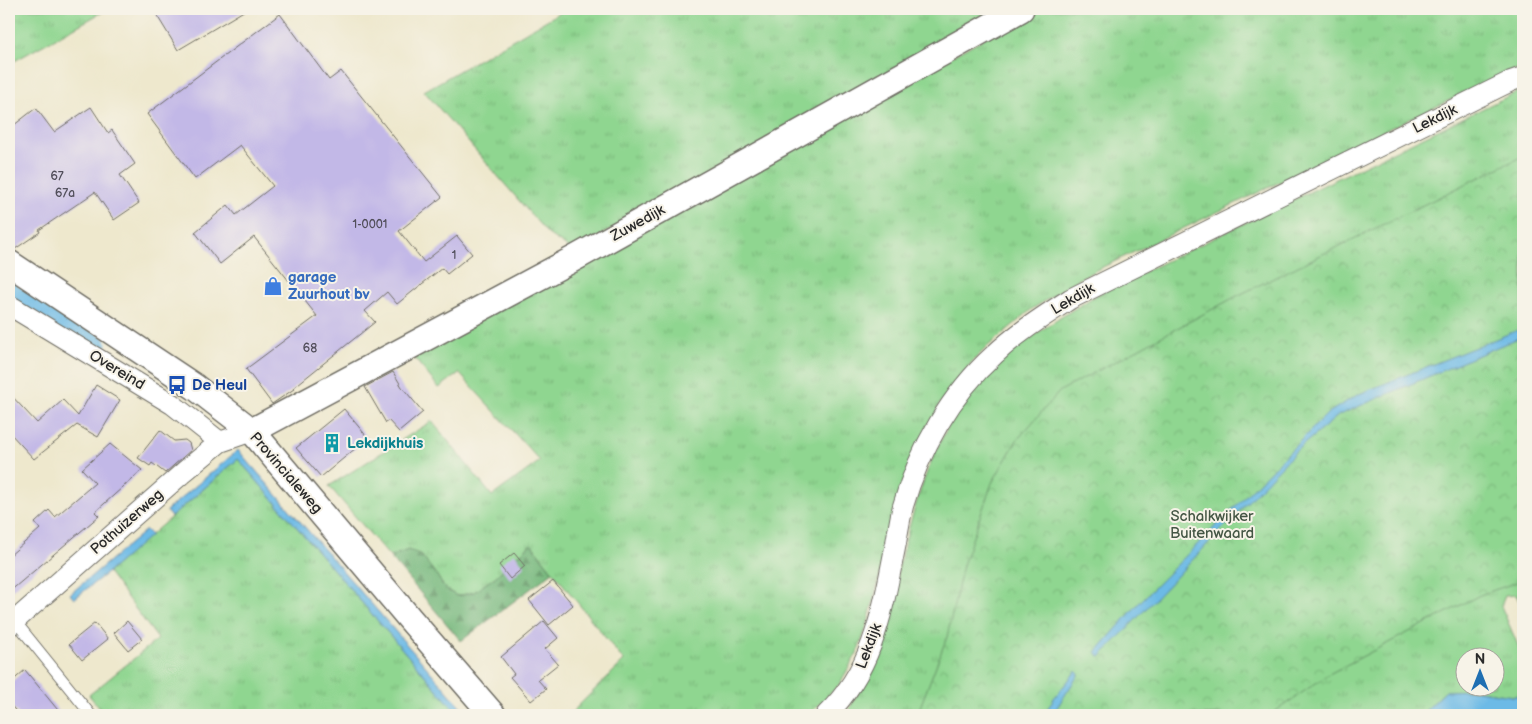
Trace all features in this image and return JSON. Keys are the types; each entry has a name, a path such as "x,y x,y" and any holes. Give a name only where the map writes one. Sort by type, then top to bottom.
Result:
{"street":[{"name":"Zuwedijk","path":"252,431 577,257 1021,9"},
{"name":"Lekdijk","path":"826,715 840,702 867,658 884,602 903,506 918,464 938,424 970,381 993,355 1030,325 1070,299 1493,90 1523,77"},
{"name":"Provincialeweg","path":"9,263 195,387 252,431 493,715"},
{"name":"Overeind","path":"9,305 172,404 220,442"},
{"name":"Pothuizerweg","path":"12,623 220,442 252,431"}],"lane":[{"path":"12,623 91,715"}],"green space":[{"path":"9,9 108,9 9,64"},
{"path":"566,9 1006,9 573,251 548,234 424,91"},
{"path":"1037,9 1523,9 1523,66 1358,143 1082,277 1032,309 988,346 971,363 939,405 880,574 867,626 857,653 839,685 809,715 569,715 624,661 531,544 495,577 474,592 457,596 445,589 436,574 408,550 390,557 329,486 432,421 492,496 540,461 459,373 439,388 413,355"},
{"name":"Schalkwijker Buitenwaard","path":"1523,89 1523,609 1516,595 1505,596 1501,606 1523,657 1523,696 1504,695 1504,646 1454,646 1454,691 1446,691 1427,709 1425,715 846,715 878,651 911,519 940,442 953,418 983,379 1013,351 1047,326 1100,293"},
{"name":"Schalkwijker Buitenwaard","path":"1523,156 1523,580 1480,595 1329,674 1270,715 917,715 947,637 963,565 992,483 1017,440 1060,391 1237,296"},
{"path":"238,459 459,715 105,715 89,695 158,639 108,572"},
{"path":"531,544 553,572 461,641 390,557 408,550 420,554 445,589 457,596 474,592 495,577"}],"water":[{"path":"1523,328 1523,336 1339,415 1298,449 1100,657 1096,652 1139,603 1328,413 1359,394"},
{"path":"238,450 468,715 459,715 238,459 171,517 166,511"},
{"path":"146,530 151,535 74,599 70,594"},
{"path":"1076,671 1079,674 1052,715 1044,715 1054,698"},
{"path":"1446,691 1454,691 1454,696 1523,696 1523,715 1425,715 1427,709"}],"building":[{"path":"153,9 247,9 178,50"},
{"path":"280,14 329,80 341,71 442,197 399,231 424,262 457,236 472,254 447,274 442,268 397,304 387,292 365,311 375,322 294,389 272,404 246,369 317,316 254,237 220,264 195,232 228,205 236,215 273,186 240,145 195,179 147,114"},
{"path":"91,107 108,133 112,130 135,164 120,175 139,203 114,220 95,192 39,230 40,232 15,249 9,240 9,129 36,108 54,132"},
{"path":"393,372 402,387 423,412 399,432 388,420 386,423 365,387"},
{"path":"96,385 120,400 98,437 77,425 34,459 9,432 9,393 37,423 63,400 78,416"},
{"name":"Lekdijkhuis","path":"344,409 368,438 321,477 296,448"},
{"path":"160,430 174,441 185,440 189,443 191,450 165,473 152,463 150,466 138,458"},
{"path":"110,444 142,470 95,512 99,516 9,592 9,556 40,529 35,523 49,510 55,517 95,483 82,469"},
{"path":"514,553 525,566 510,579 499,565"},
{"path":"553,581 573,605 549,625 529,600"},
{"path":"127,621 142,639 128,650 114,633"},
{"path":"544,621 558,638 545,649 558,664 538,680 546,689 531,701 510,677 514,674 501,657"},
{"path":"95,623 108,639 82,660 69,644"},
{"path":"25,670 62,715 19,715 9,703 9,684"}],"waterway":[{"path":"9,292 97,345"}],"place":[{"name":"garage Zuurhout bv","path":"273,286"},
{"name":"De Heul","path":"177,385"},
{"name":"Lekdijkhuis","path":"332,443"}]}
